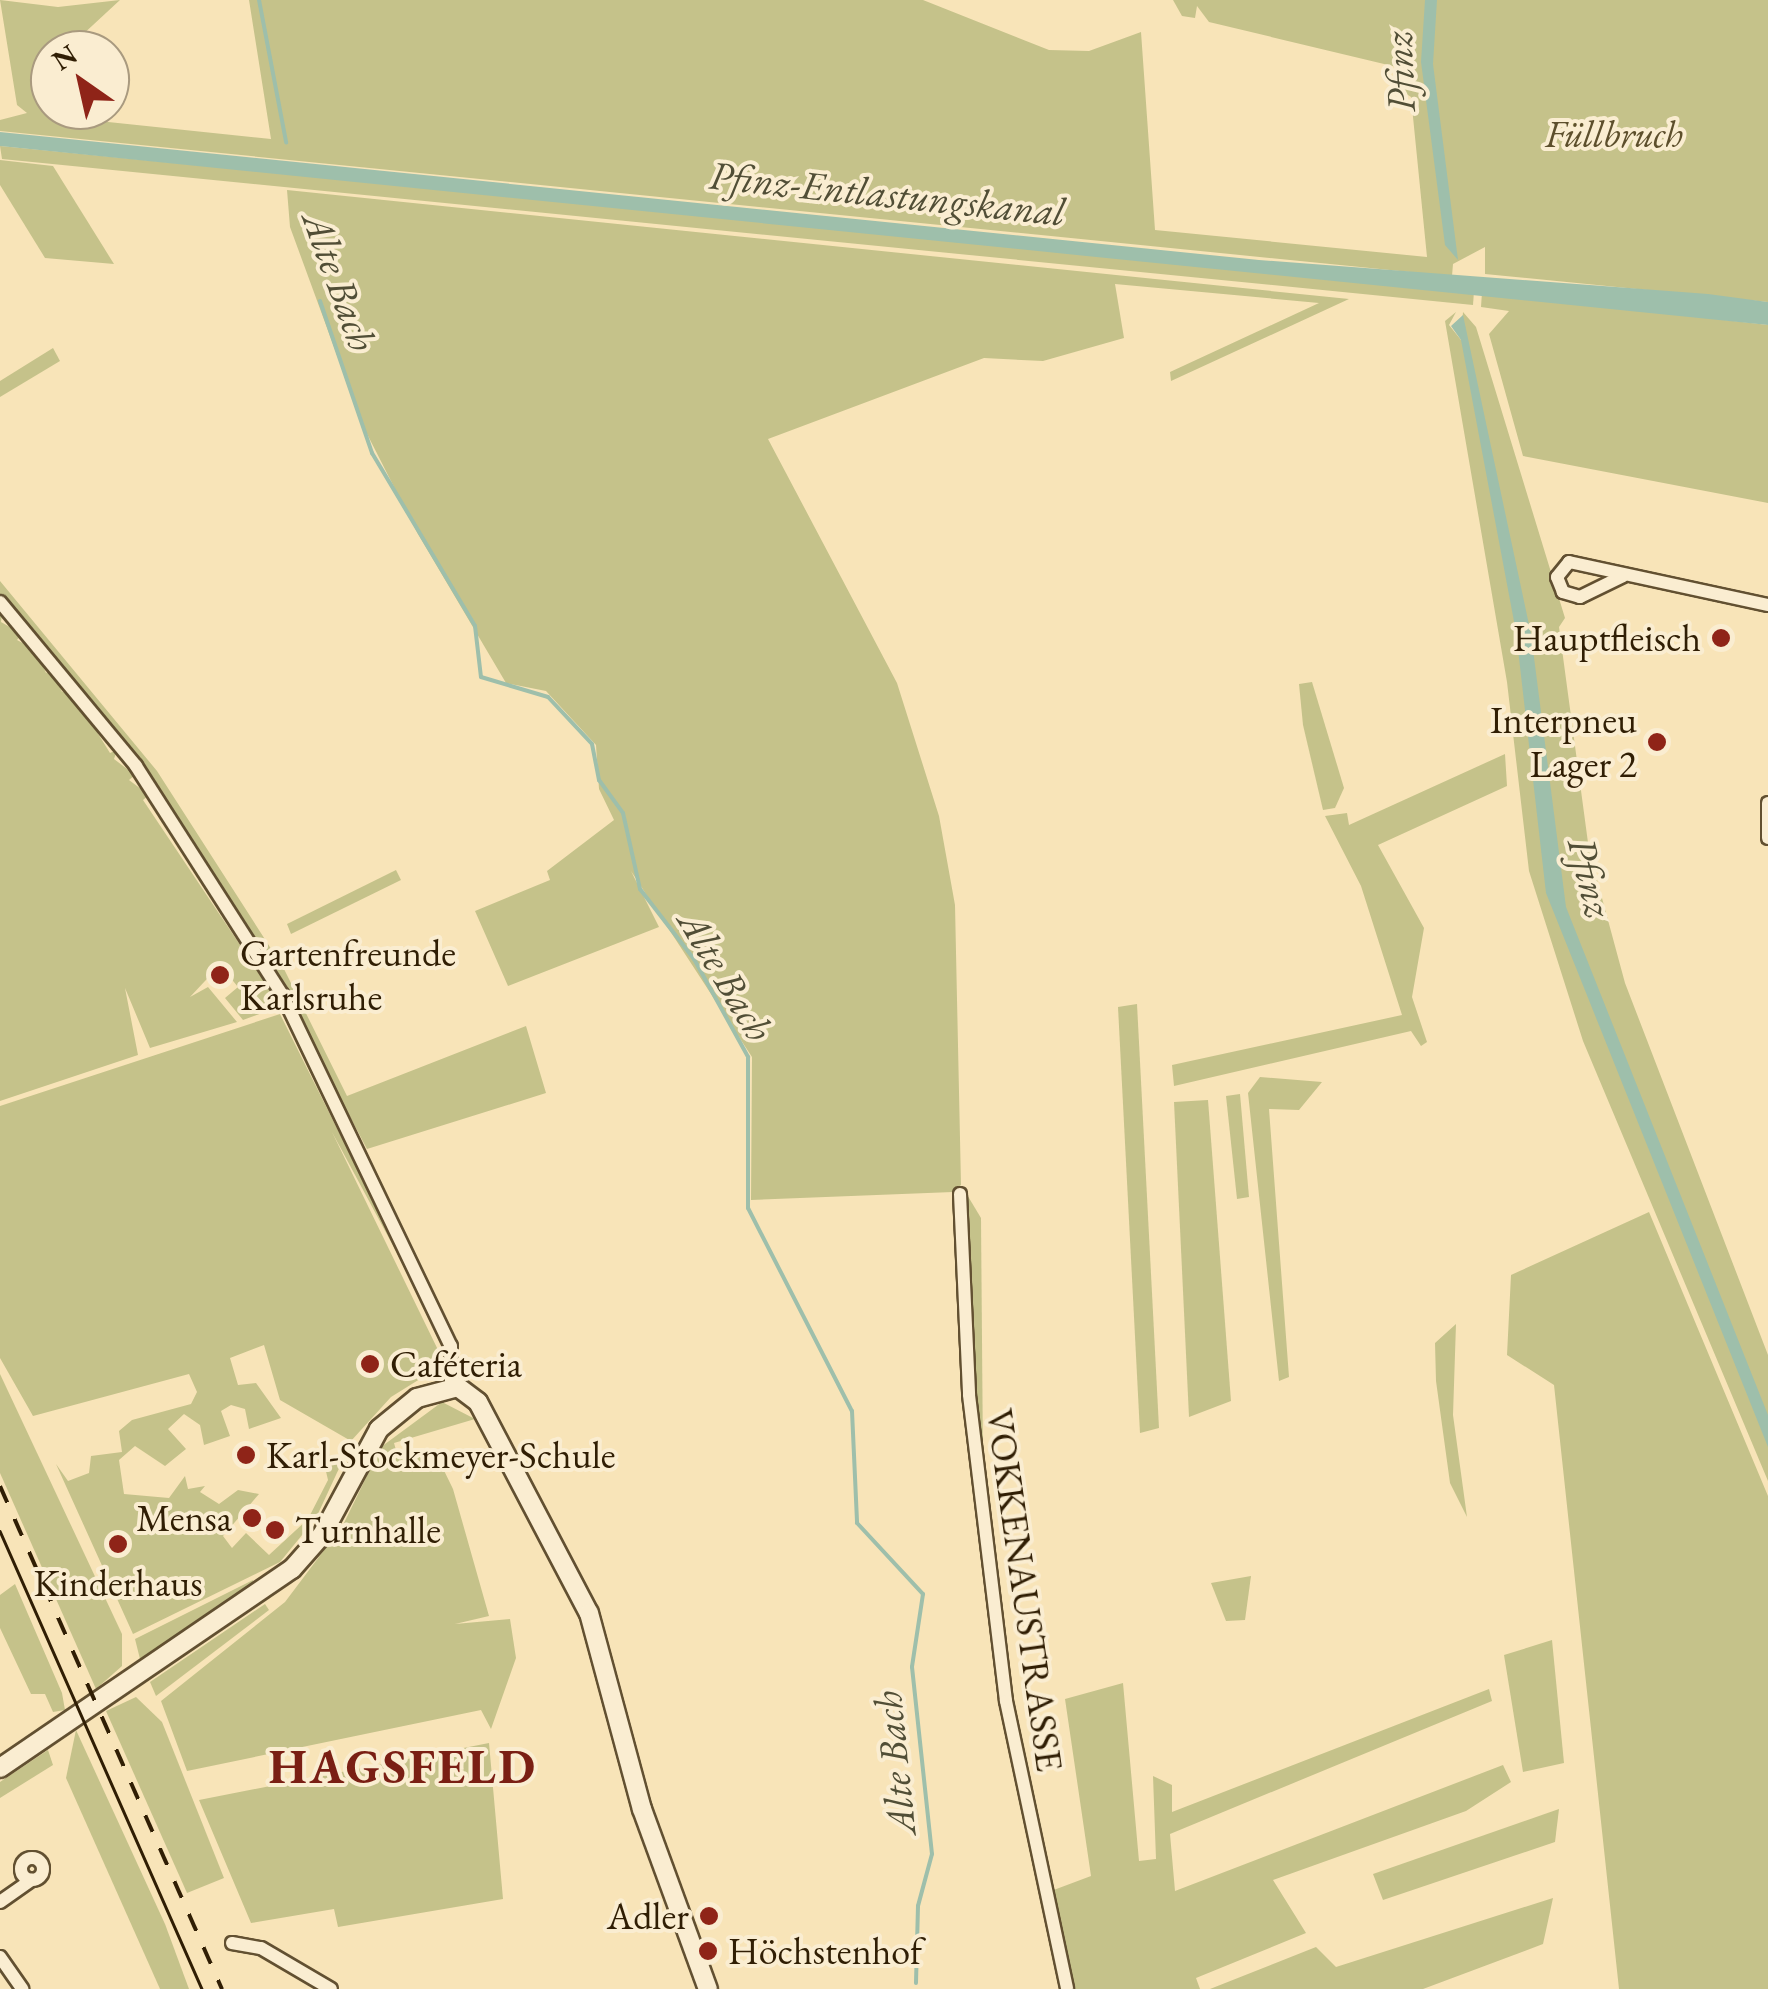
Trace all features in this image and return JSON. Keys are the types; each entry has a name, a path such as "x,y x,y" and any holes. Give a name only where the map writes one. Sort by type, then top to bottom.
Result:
{"main road":[{"path":"0,1768 292,1569 322,1535 379,1429 417,1398 451,1386 478,1402 589,1613 642,1809 708,1989"}],"street":[{"path":"1623,576 1588,592 1564,592 1564,565 1623,576 1768,605"},
{"path":"0,602 136,766 282,994 450,1346 451,1386"},
{"path":"1768,803 1768,838"},
{"name":"VOKKENAUSTRASSE","path":"960,1194 970,1412 1006,1701 1067,1989"},
{"path":"0,1902 32,1880"},
{"path":"232,1944 262,1948 331,1989"},
{"path":"0,1957 22,1989"}],"green space":[{"name":"Füllbruch","path":"0,0 58,7 120,0 88,30 30,30 30,130 130,130 130,124 271,139 249,0 923,0 1049,50 1089,51 1141,32 1155,230 1427,257 1411,97 1399,89 1405,69 1209,22 1197,6 1195,18 1182,16 1173,0 1768,0 1768,302 1485,274 1485,247 1453,264 1452,276 0,131 0,120 27,113 17,105"},
{"path":"0,146 1439,286 1474,291 1473,305 2,159"},
{"path":"0,160 53,166 114,264 45,258 0,185"},
{"path":"287,190 1349,299 1171,381 1170,372 1319,303 1115,284 1124,338 1043,361 984,358 768,439 897,683 939,816 955,905 961,1185 953,1192 751,1200 752,1057 631,871 659,927 508,986 475,911 550,880 547,871 614,820 599,789 596,745 546,691 506,683 418,534 363,426 290,227"},
{"path":"1482,292 1768,325 1768,503 1523,456 1489,334 1509,311 1481,307"},
{"path":"1456,312 1449,325 1461,340 1463,312 1476,327 1565,618 1559,627 1589,850 1625,983 1768,1355 1768,1481 1583,1041 1529,871 1507,682 1445,321"},
{"path":"53,348 60,361 0,397 0,381"},
{"path":"0,581 157,771 284,969 347,1096 526,1026 546,1093 367,1149 261,948 141,763 0,594"},
{"path":"0,615 1,622 22,634 17,640 36,650 46,673 53,668 62,692 69,687 110,753 117,750 114,759 135,775 129,780 149,795 143,800 281,1006 243,1020 225,998 238,987 220,965 190,997 208,987 237,1022 150,1048 125,988 138,1055 0,1101"},
{"path":"1312,682 1344,788 1335,808 1323,810 1303,725 1299,684"},
{"path":"1505,754 1507,786 1378,845 1424,928 1412,997 1427,1042 1421,1046 1411,1031 1174,1086 1172,1065 1402,1015 1361,886 1325,816 1347,813 1349,825"},
{"path":"396,870 401,880 291,934 287,924"},
{"path":"1137,1004 1159,1428 1140,1433 1118,1007"},
{"path":"280,1014 428,1311 332,1132 440,1354 436,1369 391,1397 351,1441 280,1400 264,1345 230,1358 238,1385 256,1383 281,1418 249,1429 245,1409 231,1405 221,1411 230,1436 204,1445 200,1425 184,1414 168,1429 186,1449 165,1466 135,1446 119,1460 124,1494 169,1498 185,1476 188,1489 205,1486 200,1492 219,1504 238,1490 259,1494 223,1536 232,1548 246,1533 269,1555 308,1519 328,1480 321,1450 342,1462 316,1518 280,1562 133,1634 56,1464 68,1481 89,1473 91,1456 122,1452 119,1431 132,1420 191,1404 197,1392 189,1374 33,1416 0,1358 0,1106"},
{"path":"1260,1077 1322,1082 1299,1110 1269,1109 1289,1377 1279,1381 1248,1093"},
{"path":"1240,1094 1249,1197 1237,1199 1226,1096"},
{"path":"1208,1100 1231,1401 1189,1417 1174,1102"},
{"path":"966,1193 981,1218 983,1460 974,1379"},
{"path":"1649,1212 1768,1496 1768,1989 1619,1989 1554,1385 1507,1355 1511,1275"},
{"path":"1456,1324 1453,1415 1467,1517 1450,1483 1436,1381 1435,1343"},
{"path":"0,1374 122,1634 122,1666 96,1689 0,1473"},
{"path":"442,1402 475,1419 394,1443 398,1457 434,1450 453,1489 489,1616 455,1624 510,1619 516,1658 491,1729 481,1710 187,1771 161,1701 285,1602 343,1525 381,1447"},
{"path":"1251,1576 1245,1620 1226,1621 1211,1583"},
{"path":"253,1580 252,1585 140,1659 135,1639"},
{"path":"15,1584 62,1693 65,1710 53,1712 45,1694 31,1694 0,1628 0,1595"},
{"path":"265,1604 269,1610 156,1696 150,1682"},
{"path":"1552,1640 1564,1763 1523,1772 1504,1655"},
{"path":"1123,1683 1139,1861 1156,1859 1153,1776 1172,1785 1172,1812 1489,1689 1492,1701 1170,1834 1175,1891 1503,1765 1511,1782 1466,1811 1273,1880 1306,1933 1196,1978 1200,1989 1071,1989 1051,1891 1091,1876 1065,1699"},
{"path":"136,1697 162,1722 224,1878 187,1893 106,1711"},
{"path":"76,1730 165,1924 189,1989 160,1989 66,1778"},
{"path":"489,1743 503,1899 338,1927 334,1909 251,1923 199,1800"},
{"path":"48,1750 53,1765 0,1798 0,1782"},
{"path":"1559,1809 1555,1842 1383,1900 1373,1874"},
{"path":"1553,1898 1543,1944 1423,1989 1210,1989 1316,1947 1336,1967"}],"shaded area":[{"path":"1425,0 1437,0 1433,64 1458,260 1445,245 1421,62"},
{"path":"0,132 1259,260 1708,294 1768,302 1768,325 0,146"},
{"path":"1463,315 1531,634 1566,907 1768,1415 1768,1447 1546,893 1516,632 1461,340 1451,326"}],"waterway":[{"name":"Alte Bach","path":"259,0 286,142"},
{"name":"Alte Bach","path":"320,301 372,453 475,626 481,677 548,697 592,744 599,780 623,813 640,889 694,959 748,1057 748,1208 852,1411 857,1523 923,1594 912,1667 932,1854 918,1906 916,1983"}],"tram line":[{"path":"0,1531 202,1989"}],"railway":[{"path":"0,1486 222,1989"}],"place":[{"name":"Hauptfleisch","path":"1721,638"},
{"name":"Interpneu Lager 2","path":"1657,742"},
{"name":"Gartenfreunde Karlsruhe","path":"220,975"},
{"name":"Caféteria","path":"370,1364"},
{"name":"Karl-Stockmeyer-Schule","path":"246,1455"},
{"name":"Mensa","path":"252,1518"},
{"name":"Turnhalle","path":"275,1530"},
{"name":"Kinderhaus","path":"118,1544"},
{"name":"Adler","path":"709,1916"},
{"name":"Höchstenhof","path":"708,1951"}],"district":[{"name":"HAGSFELD","path":"403,1767"}],"water label":[{"name":"Pfinz","path":"1399,72"},
{"name":"Pfinz-Entlastungskanal","path":"887,193"},
{"name":"Pfinz","path":"1591,877"}]}
